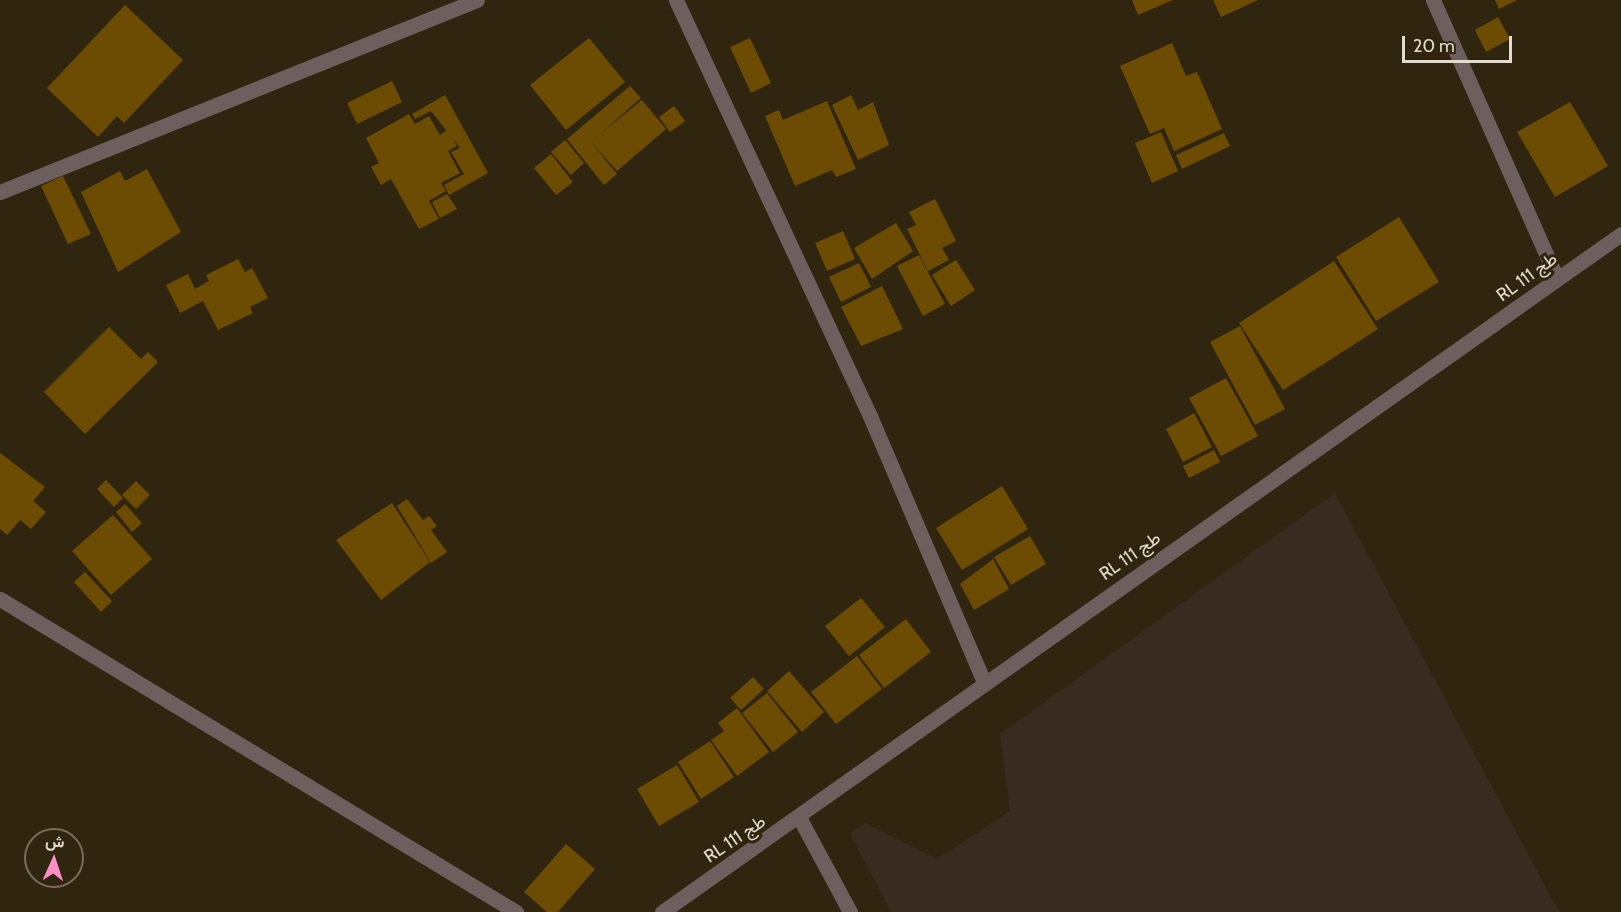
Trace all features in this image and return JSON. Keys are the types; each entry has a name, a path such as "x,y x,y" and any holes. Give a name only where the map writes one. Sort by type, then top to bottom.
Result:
{"street":[{"path":"0,192 477,0"},
{"path":"676,0 870,416 984,682"},
{"path":"1433,0 1557,279"},
{"name":"RL طج 111","path":"662,912 800,819 984,682 1557,279 1620,239"},
{"path":"0,599 516,912"},
{"path":"800,819 849,912"}],"shaded area":[{"path":"1335,493 1559,912 891,912 850,834 865,823 937,859 1010,811 1000,734"}],"building":[{"path":"1132,0 1173,0 1138,15"},
{"path":"1213,0 1258,0 1221,17"},
{"path":"1495,0 1517,0 1499,9"},
{"path":"125,5 183,60 124,123 117,116 98,137 47,88"},
{"path":"1498,17 1510,39 1486,52 1475,30"},
{"path":"589,38 625,82 566,130 530,85"},
{"path":"750,38 771,83 751,93 730,47"},
{"path":"1172,43 1186,76 1197,72 1222,129 1174,151 1164,128 1150,134 1120,66"},
{"path":"392,81 402,102 357,124 347,103"},
{"path":"630,86 641,98 602,132 642,100 666,129 617,171 591,142 617,174 604,185 567,139"},
{"path":"445,95 488,173 449,195 444,185 464,174 451,152 460,148 431,111 415,119 412,114"},
{"path":"851,95 858,110 873,102 889,145 858,160 832,105"},
{"path":"827,101 856,169 836,177 832,170 795,186 765,116 779,110 783,120"},
{"path":"1570,102 1608,166 1555,197 1517,132"},
{"path":"674,106 685,121 670,132 659,117"},
{"path":"409,114 415,124 429,116 440,135 447,130 457,146 448,151 460,173 441,183 446,191 429,201 439,219 419,229 391,179 381,185 371,167 379,163 366,138"},
{"path":"1161,132 1178,171 1152,183 1135,143"},
{"path":"1224,133 1230,146 1182,169 1176,155"},
{"path":"565,140 584,163 571,175 551,152"},
{"path":"551,154 573,182 556,195 534,168"},
{"path":"147,169 181,232 118,272 81,192 120,171 125,181"},
{"path":"63,176 91,234 68,244 41,186"},
{"path":"447,194 457,209 440,218 432,202"},
{"path":"935,199 956,241 942,248 949,260 928,271 907,229 916,225 909,212"},
{"path":"1399,217 1439,282 1376,321 1336,257"},
{"path":"896,223 913,251 872,279 854,248"},
{"path":"843,231 855,259 827,271 815,243"},
{"path":"919,255 945,304 923,316 897,266"},
{"path":"238,259 245,272 252,268 268,298 250,307 253,313 218,330 203,301 180,313 166,285 188,274 195,289 209,281 206,275"},
{"path":"956,260 975,290 951,306 932,275"},
{"path":"1334,261 1378,329 1283,390 1239,323"},
{"path":"859,263 871,287 841,302 829,277"},
{"path":"882,286 903,329 861,346 841,307"},
{"path":"1240,326 1285,409 1255,425 1210,342"},
{"path":"109,327 141,359 148,352 158,362 85,434 44,392"},
{"path":"1226,378 1258,436 1221,456 1189,398"},
{"path":"1194,413 1212,447 1183,462 1166,429"},
{"path":"1214,450 1220,462 1189,478 1183,466"},
{"path":"0,453 45,487 33,501 46,512 31,529 20,520 7,535 0,529"},
{"path":"106,480 123,498 114,507 97,489"},
{"path":"136,481 150,495 136,509 122,495"},
{"path":"1002,486 1028,529 962,570 936,528"},
{"path":"407,499 423,520 429,516 437,526 431,530 447,552 431,563 397,506"},
{"path":"392,503 430,562 381,600 336,540"},
{"path":"125,504 142,523 132,532 116,512"},
{"path":"113,515 152,559 111,595 72,551"},
{"path":"1030,536 1046,564 1011,585 994,557"},
{"path":"993,559 1009,589 974,610 960,584"},
{"path":"85,572 112,601 101,612 74,582"},
{"path":"861,598 885,627 849,656 825,626"},
{"path":"906,619 931,652 884,688 859,655"},
{"path":"857,656 882,689 836,724 811,692"},
{"path":"789,671 824,712 802,732 767,691"},
{"path":"753,677 764,689 741,710 730,698"},
{"path":"767,693 798,732 773,752 742,713"},
{"path":"737,708 769,752 737,776 711,740 724,731 718,723"},
{"path":"710,741 734,777 701,799 678,762"},
{"path":"677,765 699,802 659,826 637,789"},
{"path":"566,844 595,869 558,912 547,912 524,892"}]}
